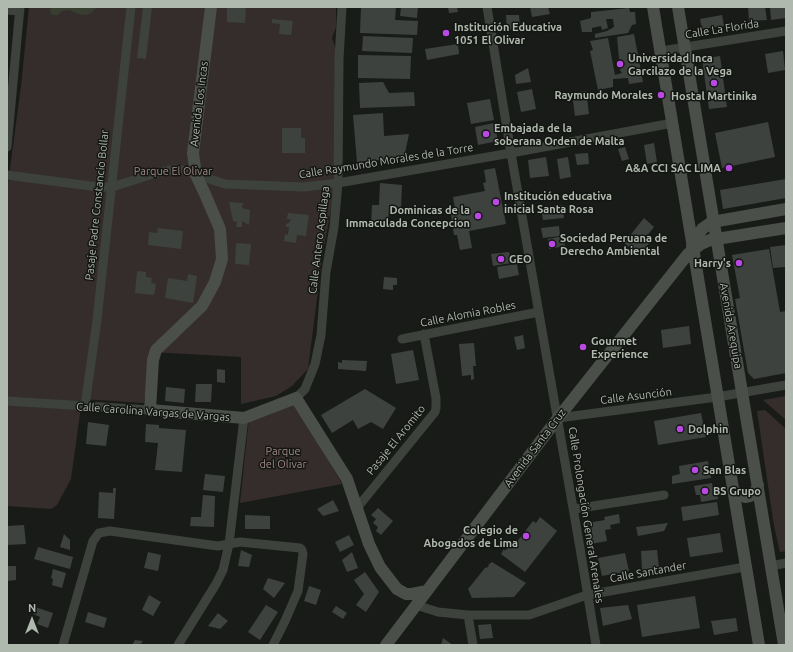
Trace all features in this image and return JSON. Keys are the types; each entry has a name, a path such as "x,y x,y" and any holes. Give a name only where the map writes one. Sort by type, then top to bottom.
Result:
{"main road":[{"name":"Avenida Los Incas","path":"150,410 153,360 156,350 202,306 211,290 221,266 222,252 220,229 206,194 196,175 193,153 211,7"},
{"path":"653,7 673,123 691,249 759,645"},
{"name":"Avenida Arequipa","path":"678,7 784,645"},
{"path":"714,222 786,210"},
{"name":"Avenida Santa Cruz","path":"386,645 558,418 691,249 702,229 706,224 714,222"},
{"path":"691,249 716,239 786,228"},
{"path":"296,398 344,473 374,556 380,567 397,588 406,594 427,591"},
{"name":"Calle Carolina Vargas de Vargas","path":"150,410 244,418 296,398"},
{"path":"733,489 737,494 745,497 750,496 755,492 758,485"}],"street":[{"name":"Pasaje Padre Constancio Bollar","path":"85,406 112,187 131,7"},
{"name":"Calle Antero Aspillaga","path":"296,398 305,389 316,364 326,272 334,227 338,183 339,59 342,7"},
{"name":"Calle Prolongación General Arenales","path":"487,7 511,153 574,508 596,645"},
{"path":"7,10 20,9 10,92 7,147"},
{"name":"Calle La Florida","path":"661,51 786,31"},
{"name":"Calle Raymundo Morales de la Torre","path":"112,187 156,172 171,170 182,170 218,182 233,185 304,187 338,183 511,153 673,123"},
{"path":"7,175 112,187"},
{"name":"Calle Alomia Robles","path":"402,339 539,312"},
{"name":"Pasaje El Aromito","path":"357,508 435,412 436,398 424,334"},
{"name":"Calle Asunción","path":"558,418 717,397 786,385"},
{"name":"Calle Carolina Vargas de Vargas","path":"7,400 150,410"},
{"path":"178,645 221,577 229,544 244,418"},
{"path":"574,508 664,495"},
{"path":"63,645 93,542 99,533 110,531 218,546 240,542 297,547 303,552 298,591 273,645"},
{"path":"771,566 786,563"},
{"name":"Calle Santander","path":"416,605 438,612 468,615 529,615 587,595 745,567"},
{"path":"468,615 473,645"}],"green space":[{"name":"Parque El Olivar","path":"29,7 336,7 336,27 332,38 336,50 337,63 333,200 323,251 308,369 292,386 276,396 241,404 241,357 151,352 144,403 82,399 71,479 57,505 51,509 7,506 7,191 21,86"},
{"path":"786,396 786,420 763,400"},
{"name":"Parque del Olivar","path":"295,404 342,484 240,503 249,418"},
{"path":"765,410 786,429 786,551 780,552 774,526 757,411"}],"shaded area":[{"path":"51,7 97,7 90,14 82,15 68,10 62,11 58,15 54,15 51,14"}],"building":[{"path":"143,7 152,7 146,59 137,58"},
{"path":"227,7 246,7 245,23 227,22"},
{"path":"361,7 396,7 395,20 418,21 417,35 360,33"},
{"path":"401,7 418,7 417,18 400,16"},
{"path":"448,7 457,7 458,12 449,13"},
{"path":"530,7 548,7 550,14 532,17"},
{"path":"748,7 765,7 767,20 749,21"},
{"path":"770,7 786,7 786,18 771,20"},
{"path":"629,8 630,12 635,12 636,24 632,25 628,33 595,38 595,34 607,31 614,27 613,19 606,19 608,28 602,30 601,26 592,28 592,32 582,32 580,21 591,18 591,12"},
{"path":"506,15 519,15 520,29 507,30"},
{"path":"722,15 724,26 702,29 700,19"},
{"path":"272,19 293,21 291,35 279,34 280,24 272,23"},
{"path":"634,34 643,82 629,84 628,78 613,79 613,87 598,90 590,51 593,50 590,41 608,38 615,75 622,73 620,70 617,37"},
{"path":"363,36 413,38 412,53 362,51"},
{"path":"458,44 459,54 427,60 425,49"},
{"path":"783,51 785,70 768,73 765,54"},
{"path":"358,55 411,56 410,79 358,78"},
{"name":"Hostal Martinika","path":"720,56 727,107 709,109 702,59"},
{"path":"528,68 531,82 516,84 515,75"},
{"path":"383,82 389,93 414,92 415,106 360,108 359,83"},
{"path":"532,89 536,109 521,112 517,92"},
{"path":"586,91 589,114 575,116 572,93"},
{"path":"490,99 494,120 471,124 467,103"},
{"path":"383,113 384,136 409,134 404,158 357,162 353,115"},
{"path":"768,122 775,157 722,168 715,133"},
{"name":"Embajada de la soberana Orden de Malta","path":"494,123 498,141 478,145 475,127"},
{"path":"282,128 301,128 301,138 305,138 305,153 282,153"},
{"path":"654,143 657,162 647,164 644,145"},
{"path":"625,147 629,159 622,161 618,149"},
{"path":"588,153 589,164 577,165 575,154"},
{"path":"546,157 549,176 530,178 528,160"},
{"path":"568,157 571,177 560,179 557,159"},
{"name":"Dominicas de la Immaculada Concepcion","path":"495,168 506,224 469,231 472,248 460,250 457,235 454,235 450,208 455,208 453,197 485,191 483,183 486,182 484,170"},
{"path":"786,179 786,198 723,209 720,190"},
{"path":"380,183 402,185 401,209 389,208 388,226 371,225 372,205 379,205"},
{"path":"229,202 243,203 242,208 250,210 249,225 242,221 242,227 236,227 237,222 233,221"},
{"path":"563,205 564,218 543,220 541,207"},
{"path":"288,213 309,215 306,236 297,235 296,243 284,241 285,234 288,235 289,227 286,227 286,224 289,223 291,219 287,219"},
{"path":"644,218 654,227 645,238 650,242 640,255 624,243"},
{"path":"559,226 560,236 543,238 541,228"},
{"path":"158,228 183,231 181,249 148,245 149,232 157,233"},
{"path":"563,236 565,246 549,249 548,239"},
{"path":"236,243 251,244 249,265 235,264"},
{"path":"786,245 786,267 773,268 770,247"},
{"path":"769,249 780,312 786,311 786,373 754,379 748,373 735,299 740,298 732,255"},
{"name":"GEO","path":"509,252 511,263 493,266 491,254"},
{"path":"517,264 519,275 499,279 497,267"},
{"path":"137,271 146,272 146,277 152,278 151,283 156,284 154,295 135,293"},
{"path":"188,274 197,276 193,303 165,298 168,278 187,281"},
{"path":"384,277 397,278 397,285 393,285 393,290 383,289"},
{"path":"689,326 691,344 663,348 661,330"},
{"path":"523,335 525,348 517,350 514,337"},
{"path":"474,343 476,366 473,366 474,379 471,380 471,375 462,376 459,344"},
{"path":"413,350 419,380 396,384 391,354"},
{"path":"342,360 367,361 366,371 338,369 338,362 342,363"},
{"path":"217,369 225,370 225,383 217,382"},
{"path":"196,384 212,384 211,402 195,402"},
{"path":"166,387 185,389 184,403 165,401"},
{"path":"365,389 396,408 383,429 371,422 358,429 353,420 332,433 321,415"},
{"name":"Dolphin","path":"701,413 706,437 658,445 654,421"},
{"path":"88,422 109,425 106,446 86,444"},
{"path":"146,424 159,425 159,428 186,430 182,472 155,470 158,443 145,442"},
{"name":"San Blas","path":"708,461 711,478 672,484 672,476 680,474 679,466"},
{"path":"205,474 225,476 223,492 203,490"},
{"name":"BS Grupo","path":"712,483 713,488 715,487 716,493 717,492 718,499 701,502 700,495 696,495 694,486"},
{"path":"113,488 116,488 114,519 98,518 99,492 113,493"},
{"path":"203,495 215,496 214,527 190,526 191,517 201,517"},
{"path":"333,500 339,511 323,516 317,509"},
{"path":"717,502 719,515 683,521 681,507"},
{"path":"378,508 393,521 381,535 376,531 378,527 373,523 376,519 371,515"},
{"path":"619,514 620,523 610,525 611,529 605,530 607,541 591,544 587,523 605,520 604,517"},
{"path":"245,515 270,516 270,529 245,529"},
{"path":"540,517 557,531 525,572 501,554 513,541 516,543 533,521 536,523"},
{"path":"668,523 664,531 638,536 636,527"},
{"path":"24,525 26,544 7,545 7,526"},
{"path":"720,533 723,552 690,557 687,538"},
{"path":"64,534 70,540 70,550 60,547"},
{"path":"349,535 354,545 340,552 335,542"},
{"path":"38,547 73,557 70,569 34,559"},
{"path":"241,550 252,555 249,567 238,566"},
{"path":"657,550 659,568 642,570 641,551"},
{"path":"148,552 161,555 158,571 144,568"},
{"path":"352,552 358,568 347,572 342,560"},
{"path":"625,553 629,571 602,576 598,558"},
{"path":"492,562 526,583 514,597 472,598 468,589 485,568"},
{"path":"7,566 16,566 16,580 7,581"},
{"path":"53,569 66,573 62,588 52,585 53,579 51,578"},
{"path":"365,572 379,592 366,612 356,605 364,594 354,580"},
{"path":"268,578 285,583 274,598 263,589"},
{"path":"309,586 321,590 316,605 304,601"},
{"path":"149,595 161,602 153,616 142,610"},
{"path":"695,596 700,628 642,637 637,605"},
{"path":"266,605 278,612 260,640 248,632"},
{"path":"628,605 632,619 603,626 600,608"},
{"path":"336,606 347,613 343,619 332,612"},
{"path":"35,607 53,613 48,628 37,624 40,617 33,614"},
{"path":"88,612 107,618 104,628 85,622"},
{"path":"218,613 228,621 220,629 208,626"},
{"path":"736,618 738,631 714,635 711,621"},
{"path":"491,624 493,638 480,639 478,625"},
{"path":"443,638 453,645 441,645"},
{"path":"135,640 143,641 140,645 132,645"}],"place":[{"name":"Institución Educativa 1051 El Olivar","path":"446,33"},
{"name":"Universidad Inca Garcilazo de la Vega","path":"620,64"},
{"name":"Hostal Martinika","path":"714,83"},
{"name":"Raymundo Morales","path":"661,95"},
{"name":"Embajada de la soberana Orden de Malta","path":"486,134"},
{"name":"A&A CCI SAC LIMA","path":"729,168"},
{"name":"Institución educativa inicial Santa Rosa","path":"496,202"},
{"name":"Dominicas de la Immaculada Concepcion","path":"478,216"},
{"name":"Sociedad Peruana de Derecho Ambiental","path":"552,244"},
{"name":"GEO","path":"501,259"},
{"name":"Harry's","path":"739,263"},
{"name":"Gourmet Experience","path":"583,347"},
{"name":"Dolphin","path":"680,429"},
{"name":"San Blas","path":"695,470"},
{"name":"BS Grupo","path":"705,491"},
{"name":"Colegio de Abogados de Lima","path":"526,536"}]}
